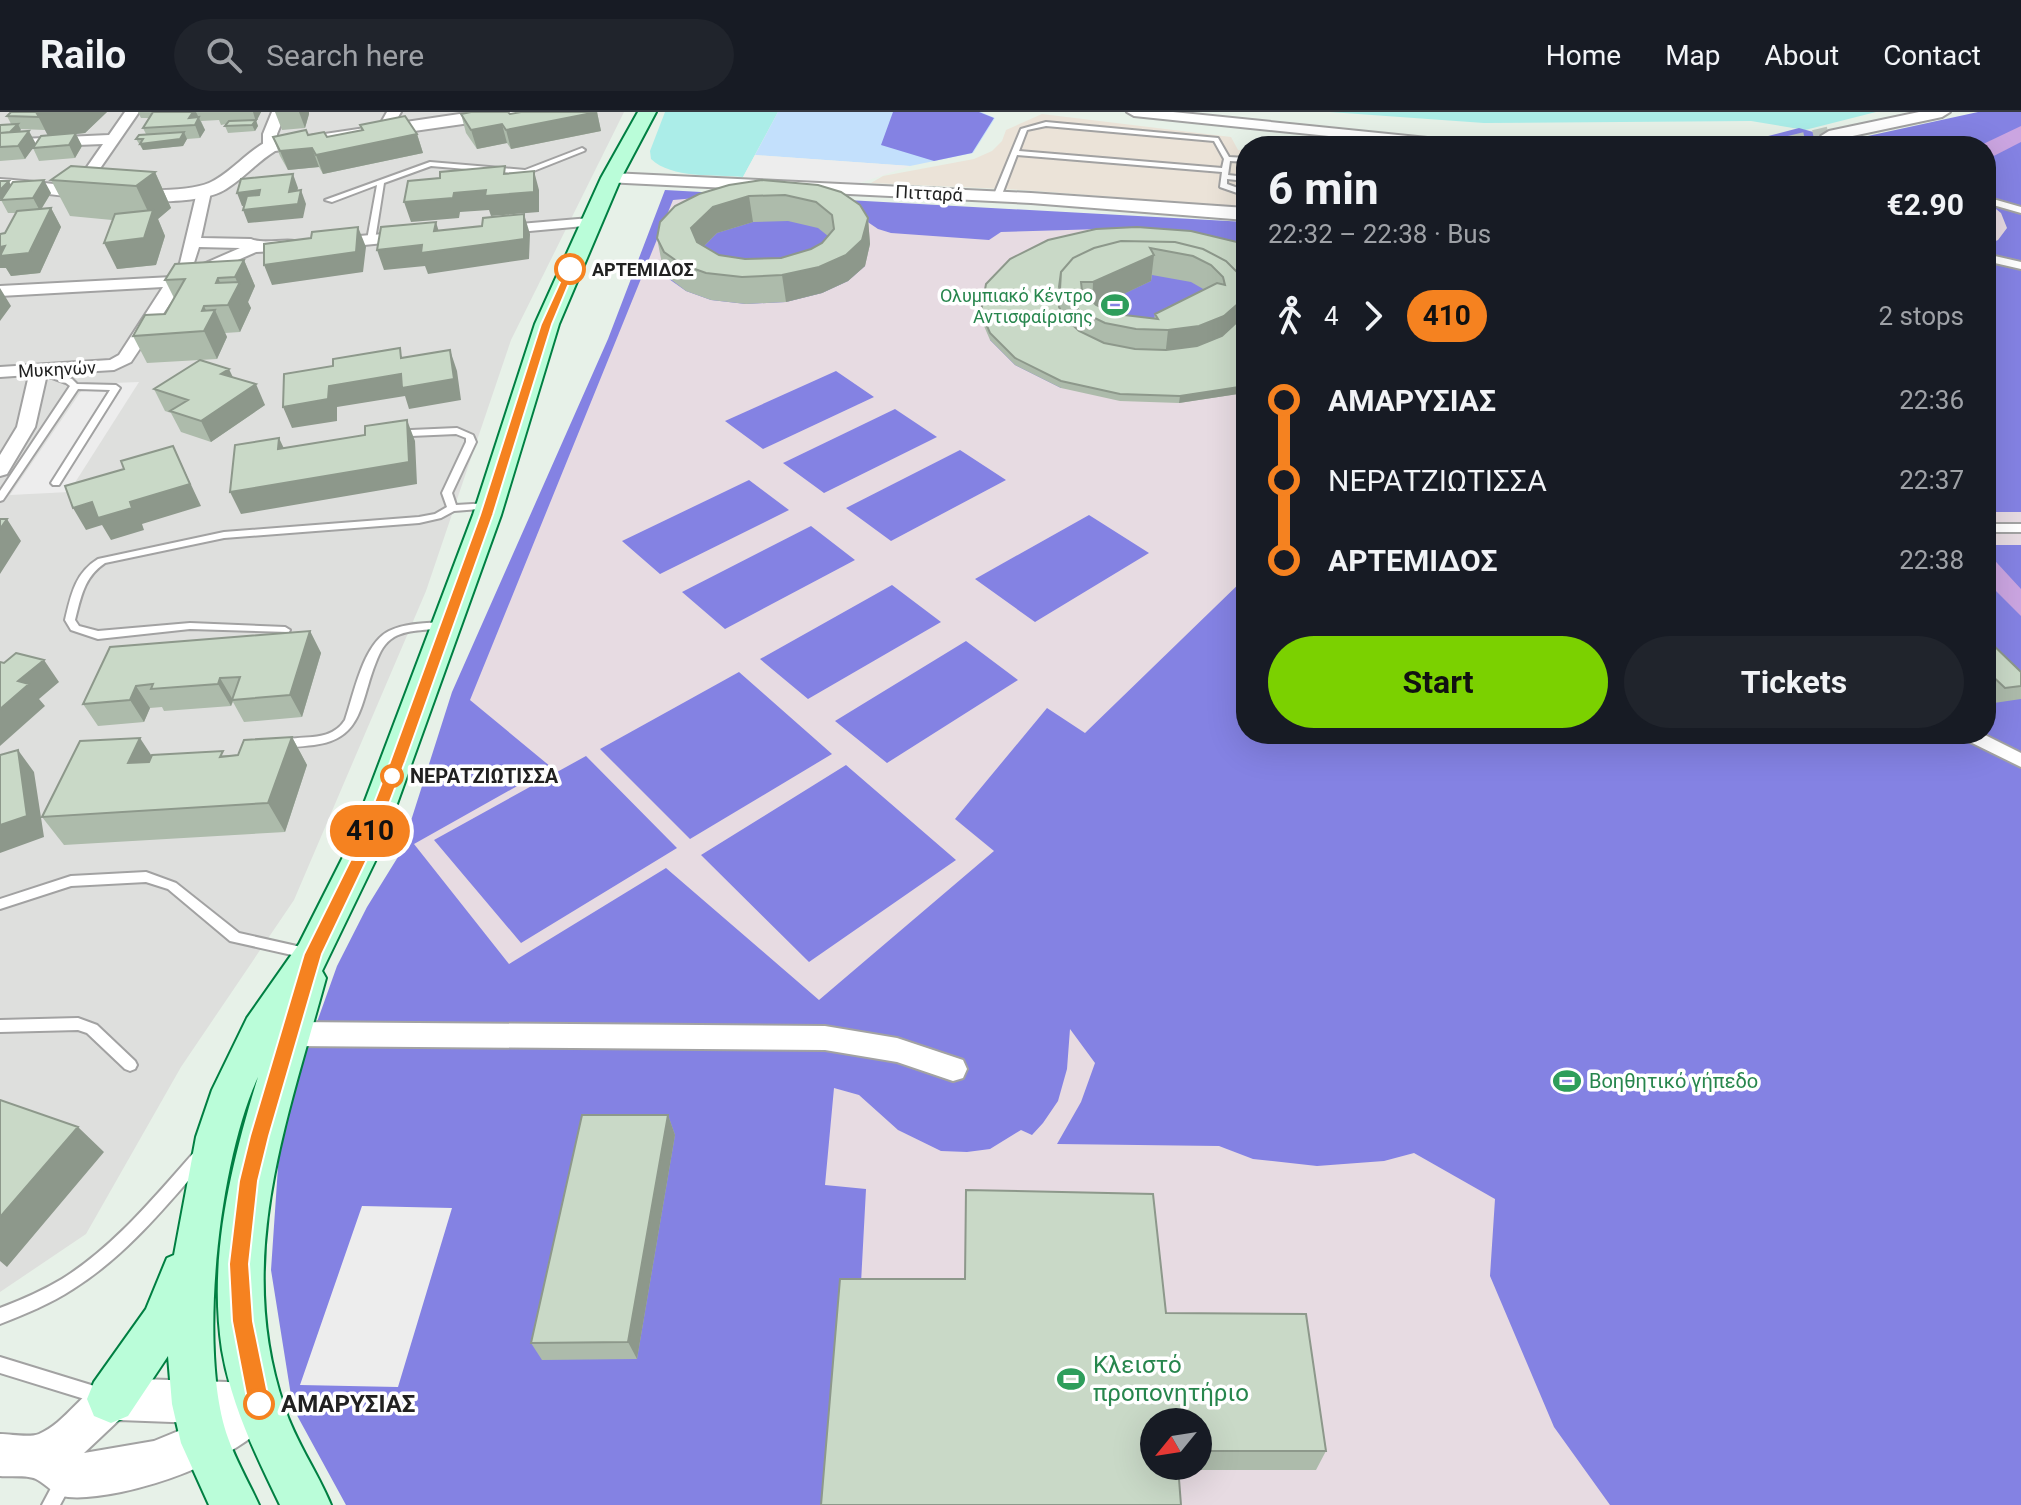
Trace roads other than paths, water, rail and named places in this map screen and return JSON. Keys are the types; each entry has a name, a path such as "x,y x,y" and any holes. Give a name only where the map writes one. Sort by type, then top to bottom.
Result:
{"main road":[{"path":"234,1505 201,1424 190,1344 197,1235 217,1137 232,1090 261,1030 313,954 363,851 489,506 547,324 590,222 647,112"},
{"path":"306,1505 259,1404 242,1321 239,1264 252,1166 313,954"},
{"path":"111,1399 162,1325 197,1235"}],"street":[{"path":"78,190 132,112"},
{"path":"270,147 270,134 279,112"},
{"path":"0,184 169,196 204,192 219,186 255,155 270,147 389,120 512,112"},
{"path":"1134,112 1369,136"},
{"path":"1829,136 1942,112"},
{"path":"0,144 115,139"},
{"name":"Πιτταρά","path":"611,178 997,197 1236,213"},
{"path":"177,281 188,263 204,192"},
{"path":"1996,203 2021,210"},
{"path":"481,231 590,222"},
{"path":"0,291 177,281 253,248 418,236"},
{"path":"193,242 251,244 253,248"},
{"path":"1996,260 2021,266"},
{"name":"Μυκηνών","path":"0,372 114,365 125,358 177,281"},
{"path":"0,470 26,427 39,370"},
{"path":"1996,528 2021,528"},
{"path":"1988,744 2021,761"},
{"path":"292,1034 825,1038 897,1050 953,1069"},
{"path":"53,1480 75,1434 111,1399 201,1424"},
{"path":"0,1455 53,1480 96,1474 171,1457 201,1424 259,1404"}],"lane":[{"path":"997,197 1024,129 1046,124 1216,139 1227,159 1223,185 1236,191"},
{"path":"329,200 430,164 526,172 582,150"},
{"path":"1015,153 1236,177"},
{"path":"1227,159 1236,159"},
{"path":"371,240 381,181"},
{"path":"39,370 75,386 116,388 56,483"},
{"path":"0,498 75,386"},
{"path":"411,433 457,431 470,437 471,442 447,493 452,508"},
{"path":"285,630 190,626 98,635 75,628 70,620 81,578 89,568 102,561 224,535 419,520 438,516 452,508 489,506"},
{"path":"287,743 328,739 347,727 376,649 385,636 409,627 447,625"},
{"path":"0,904 71,881 146,877 172,886 235,937 313,954"},
{"path":"0,1026 78,1024 92,1029 130,1065"},
{"path":"0,1316 64,1286 106,1256 134,1230 217,1137"},
{"path":"0,1365 111,1399"}],"place":[{"name":"ΑΡΤΕΜΙΔΟΣ","path":"570,269"},
{"name":"Ολυμπιακό Κέντρο Αντισφαίρισης","path":"1115,305"},
{"name":"ΝΕΡΑΤΖΙΩΤΙΣΣΑ","path":"392,776"},
{"name":"Βοηθητικό γήπεδο","path":"1567,1081"},
{"name":"Κλειστό προπονητήριο","path":"1071,1379"},
{"name":"ΑΜΑΡΥΣΙΑΣ","path":"259,1404"}]}
